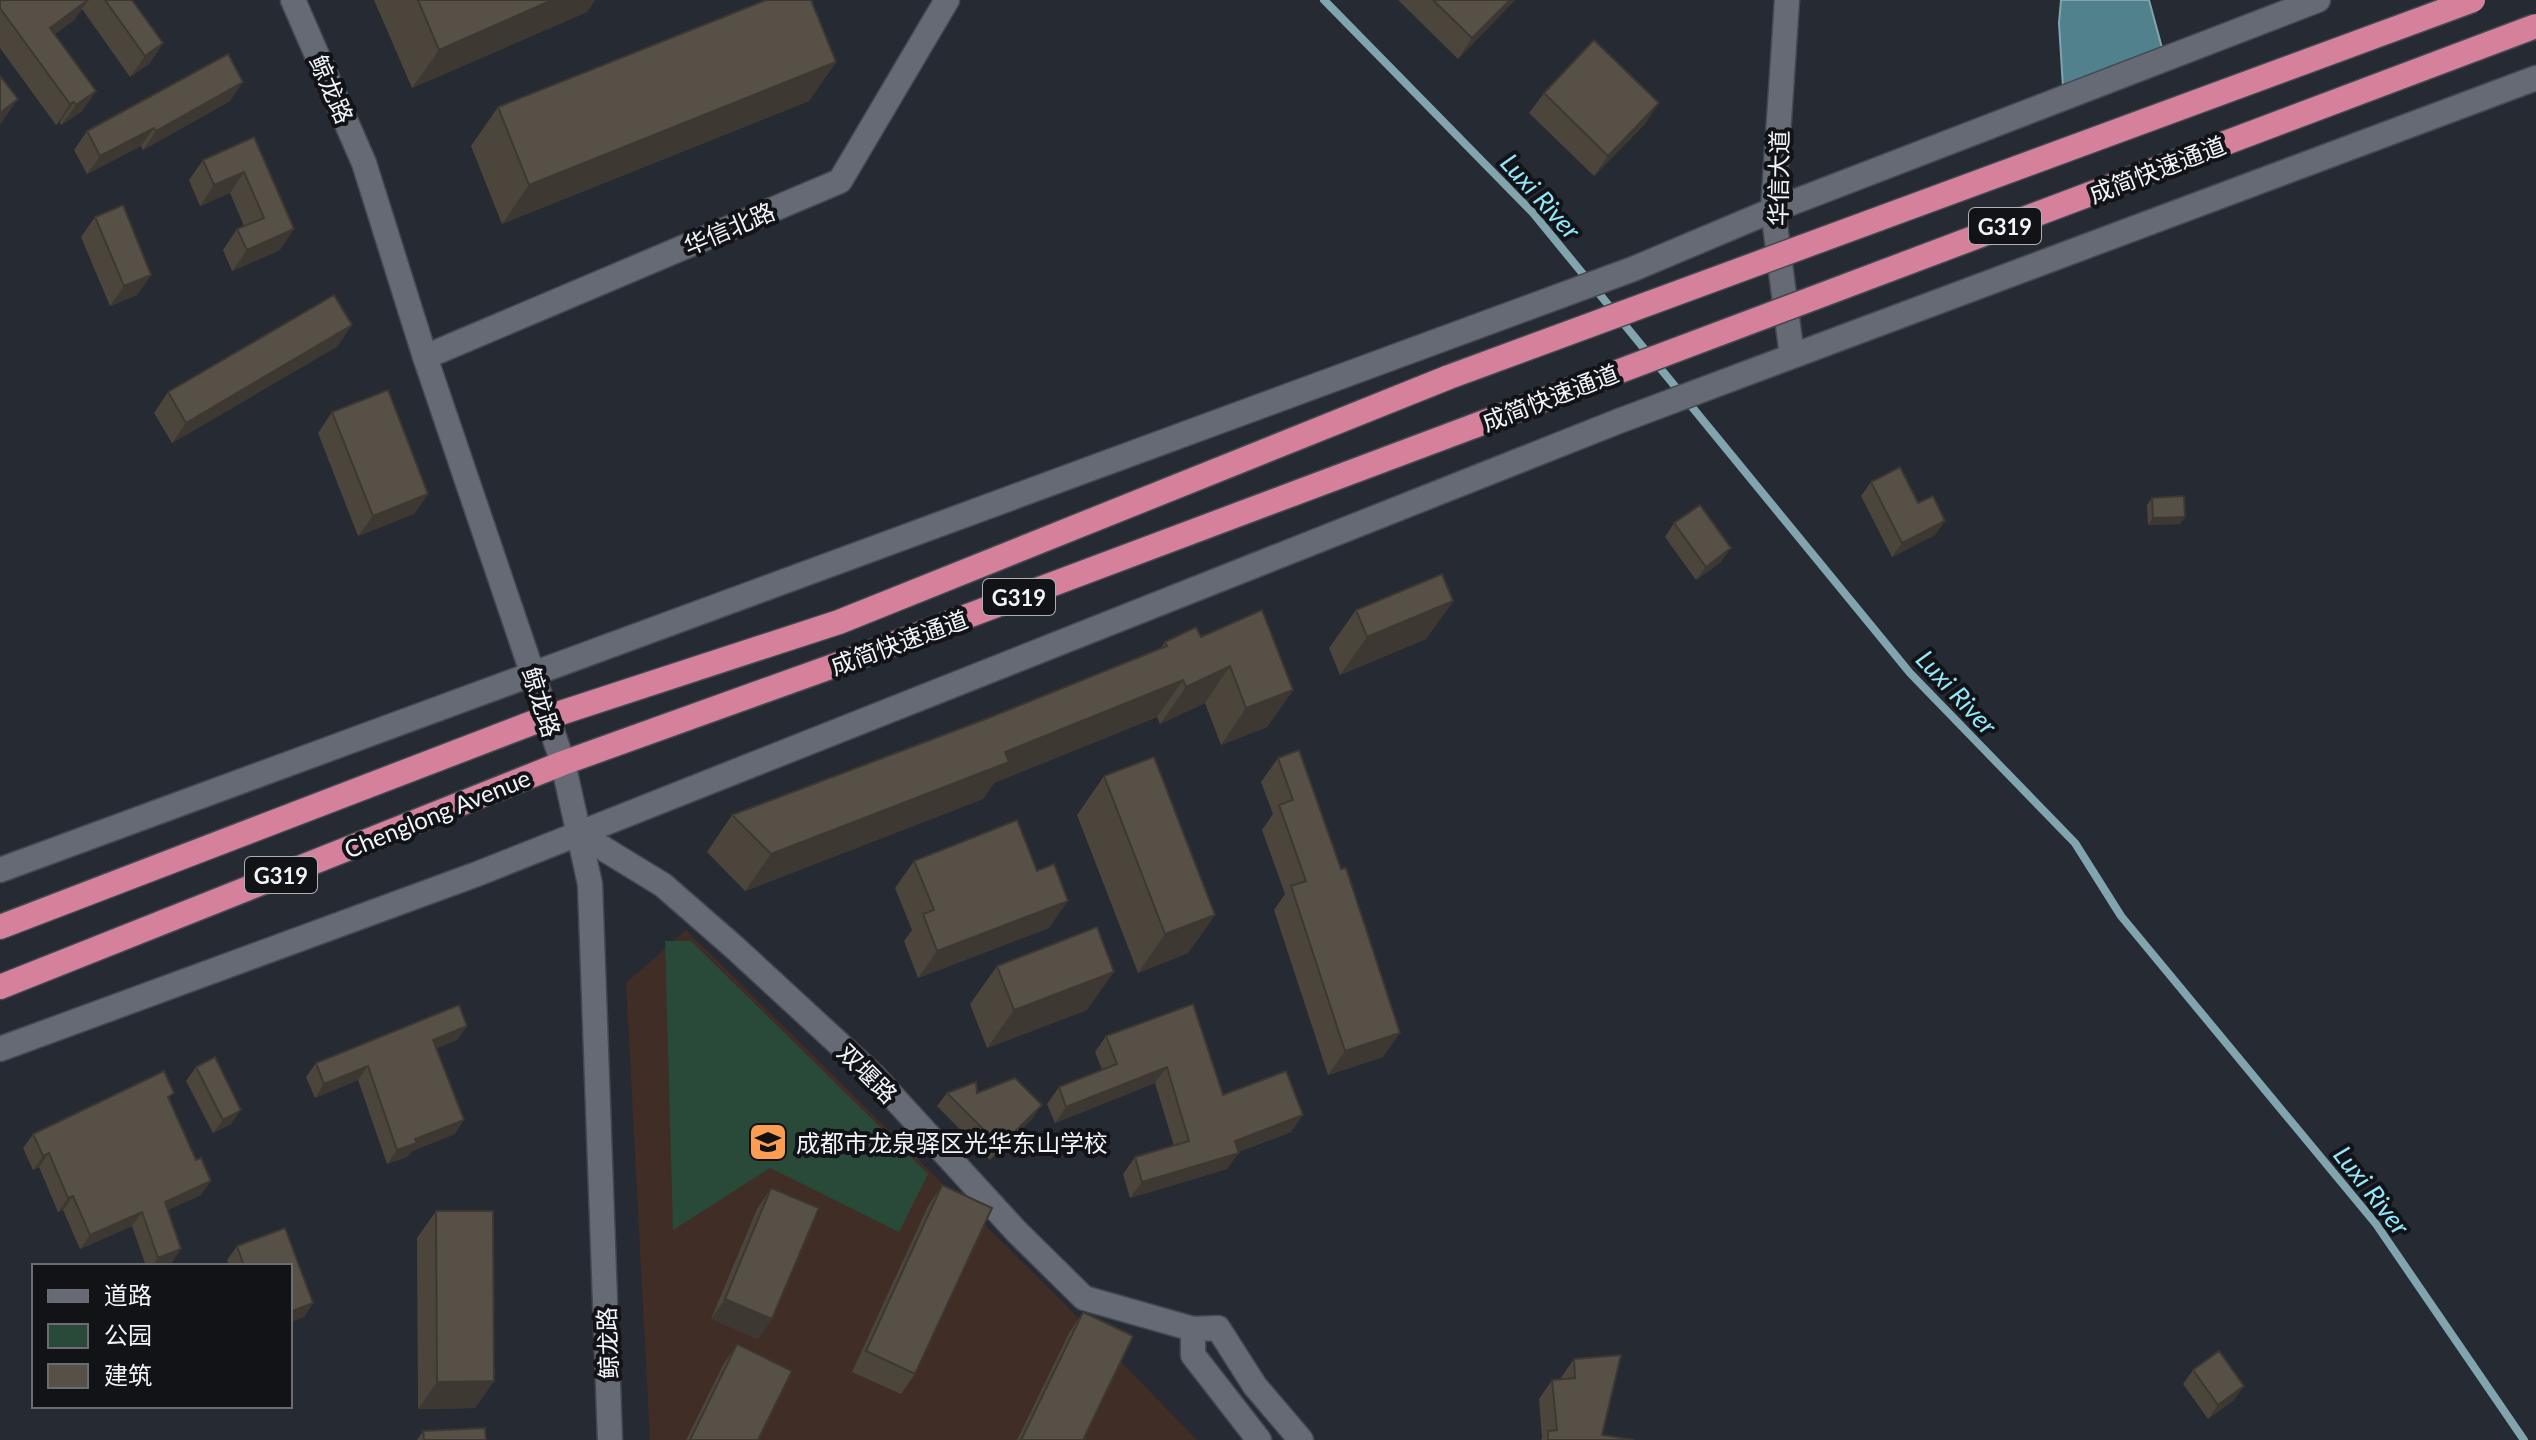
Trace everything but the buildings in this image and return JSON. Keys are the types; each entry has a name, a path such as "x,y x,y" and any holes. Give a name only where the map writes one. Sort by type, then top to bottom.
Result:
{"highway":[{"name":"成简快速通道","path":"545,718 839,622 1449,377 2473,0"},
{"name":"成简快速通道","path":"563,763 861,656 2536,26"},
{"name":"Chenglong Avenue","path":"0,927 545,718"},
{"name":"Chenglong Avenue","path":"0,987 563,763"}],"street":[{"name":"鲸龙路","path":"293,0 364,163 425,357 533,673 545,718 563,763 590,884 610,1440"},
{"name":"华信北路","path":"425,357 840,181 947,0"},
{"name":"华信大道","path":"1787,0 1773,210 1792,356"},
{"path":"0,870 1633,269 1773,210 2318,0"},
{"path":"0,1049 477,874 1619,421 2536,78"},
{"name":"双堰路","path":"578,833 663,885 734,947 875,1077 1016,1231 1084,1298 1193,1329 1218,1328 1255,1386 1301,1440"},
{"path":"1193,1329 1193,1355 1259,1440"}],"shaded area":[{"name":"成都市龙泉驿区光华东山学校","path":"686,930 1063,1302 1197,1440 650,1440 626,983"}],"green space":[{"path":"665,941 691,941 928,1174 899,1232 770,1168 673,1230"}],"water":[{"path":"2061,0 2149,0 2162,48 2063,87 2059,23"}],"waterway":[{"name":"Luxi River","path":"1324,0 1533,213 1910,673 2075,843 2121,916 2376,1224 2524,1440"}],"place":[{"name":"成都市龙泉驿区光华东山学校","path":"768,1142"}]}
